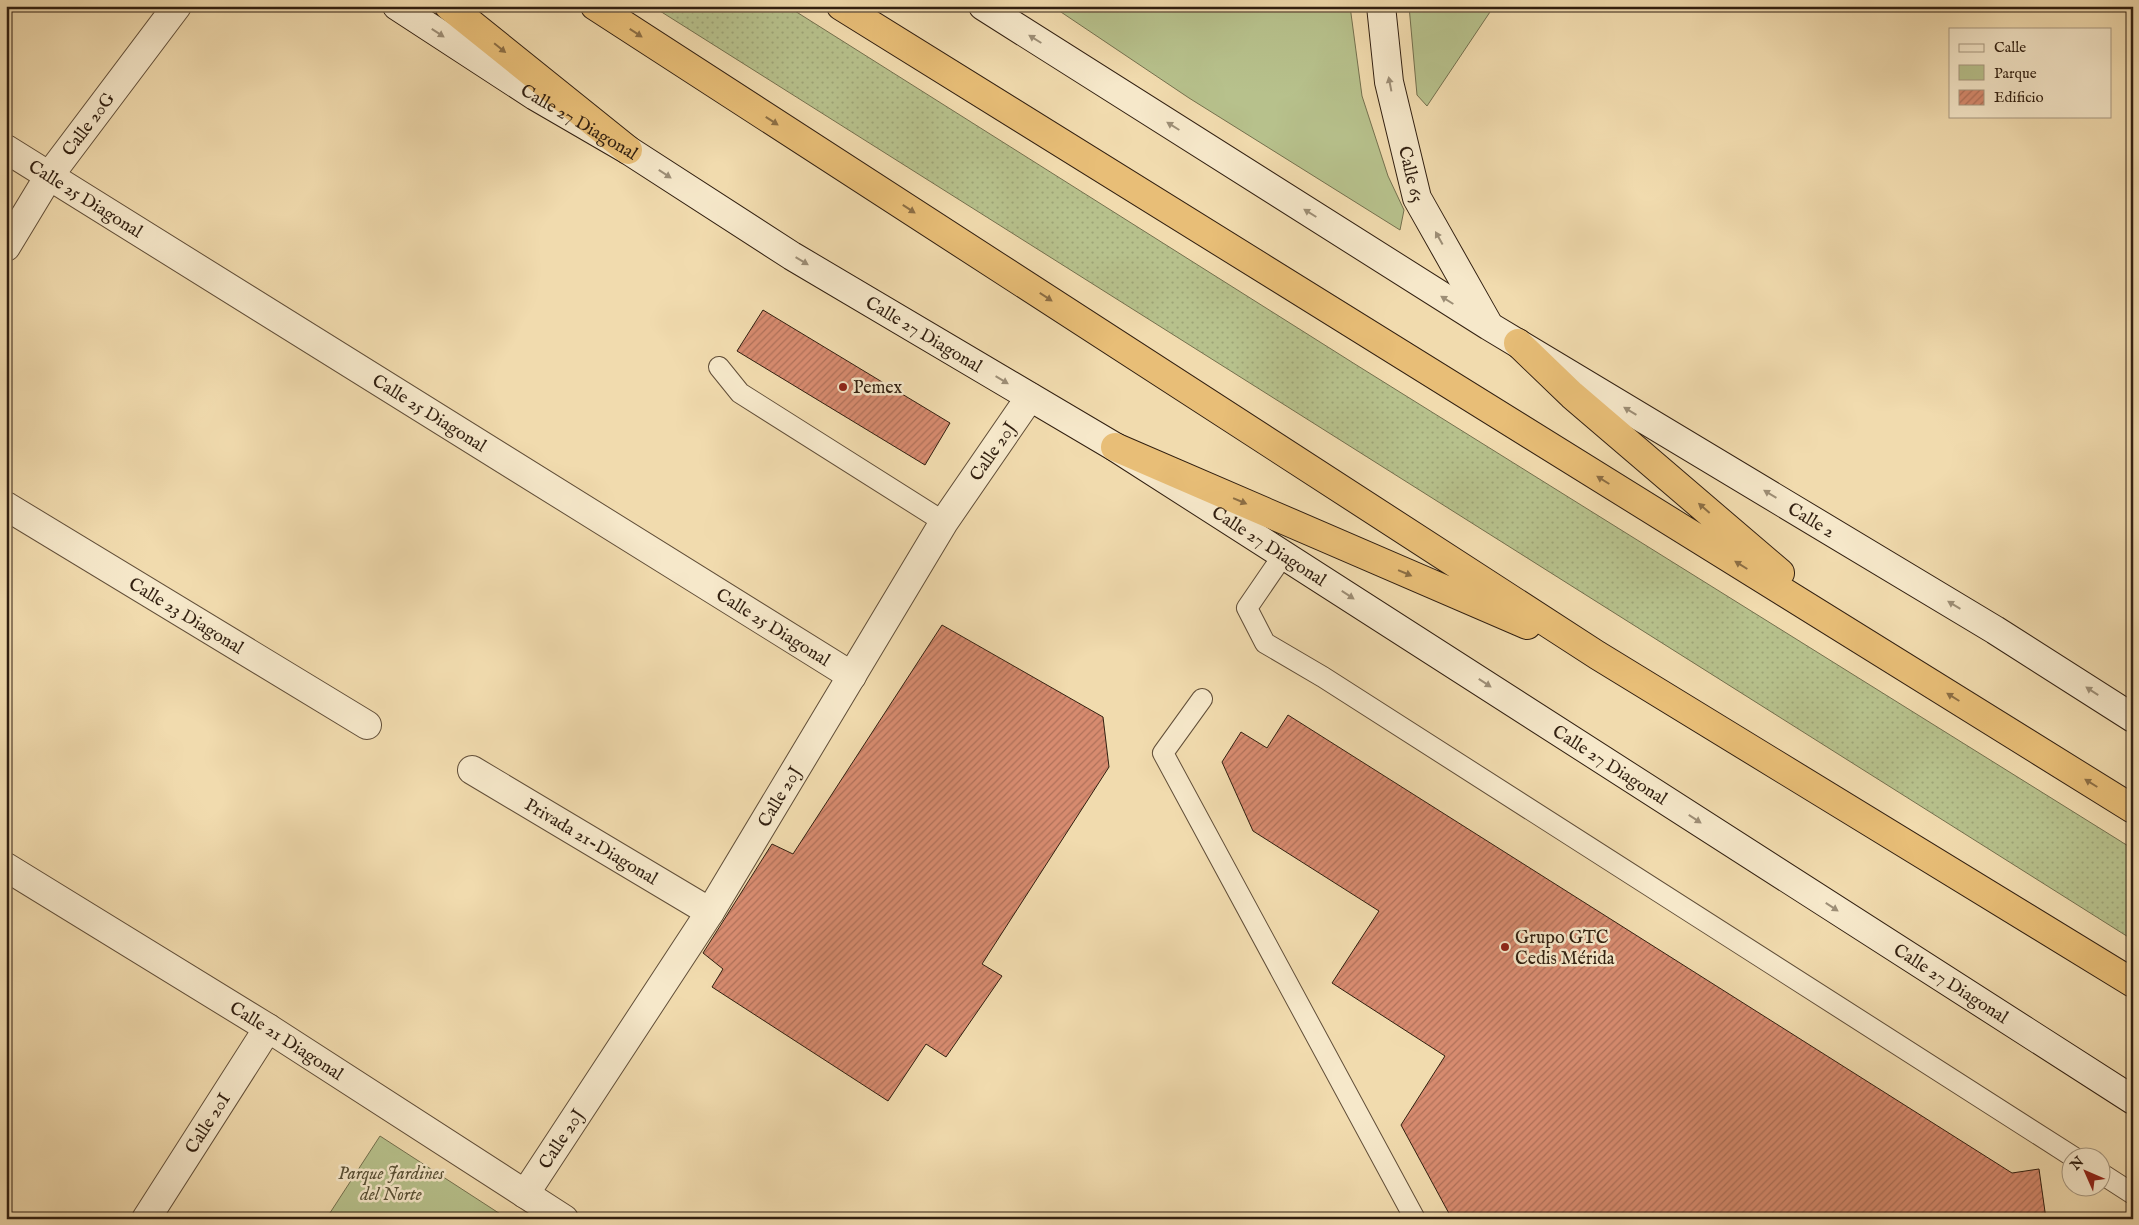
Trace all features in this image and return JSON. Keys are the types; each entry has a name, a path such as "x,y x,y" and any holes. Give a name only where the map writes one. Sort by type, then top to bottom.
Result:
{"highway":[{"path":"448,6 628,150"},
{"path":"595,6 1597,655 2133,983"},
{"path":"841,6 2133,809"},
{"path":"1518,343 1572,395 1847,631"},
{"path":"1115,447 1597,655"}],"street":[{"name":"Calle 20G","path":"6,247 49,176 177,6"},
{"name":"Calle 27 Diagonal","path":"397,6 535,96 628,150 792,256 1115,447 2133,1100"},
{"name":"Calle 2","path":"983,6 1489,326 1995,630 2133,718"},
{"name":"Calle 65","path":"1381,6 1388,82 1417,198 1489,326"},
{"name":"Calle 25 Diagonal","path":"6,149 852,676"},
{"name":"Calle 20J","path":"525,1194 710,912 944,522 1030,397"},
{"name":"Calle 23 Diagonal","path":"6,506 366,725"},
{"name":"Privada 21-Diagonal","path":"472,770 710,912"},
{"name":"Calle 21 Diagonal","path":"6,867 268,1028 564,1219"},
{"name":"Calle 20I","path":"146,1219 268,1028"}],"lane":[{"path":"719,367 740,393 944,522"},
{"path":"1284,554 1247,608 1265,643 1324,677 2062,1150"},
{"path":"1202,699 1163,753 1415,1219"},
{"path":"2112,1180 2133,1194"}],"green space":[{"path":"652,6 787,6 1358,366 2133,849 2133,940"},
{"path":"1052,6 1350,6 1362,96 1388,176 1404,210 1400,230 1189,98"},
{"path":"1409,6 1494,6 1427,106 1417,95"},
{"name":"Parque Jardines del Norte","path":"380,1136 508,1219 326,1219"}],"building":[{"name":"Pemex","path":"763,310 950,423 925,465 737,351"},
{"path":"942,625 1103,717 1109,767 982,964 1002,976 946,1057 926,1044 888,1101 712,987 723,969 703,953 772,844 793,854"},
{"name":"Grupo GTC Cedis Mérida","path":"1288,715 2012,1173 2039,1169 2046,1219 1452,1219 1401,1125 1445,1056 1332,983 1379,911 1253,831 1222,762 1241,732 1267,748"}],"place":[{"name":"Pemex","path":"843,387"},
{"name":"Grupo GTC Cedis Mérida","path":"1505,947"}]}
